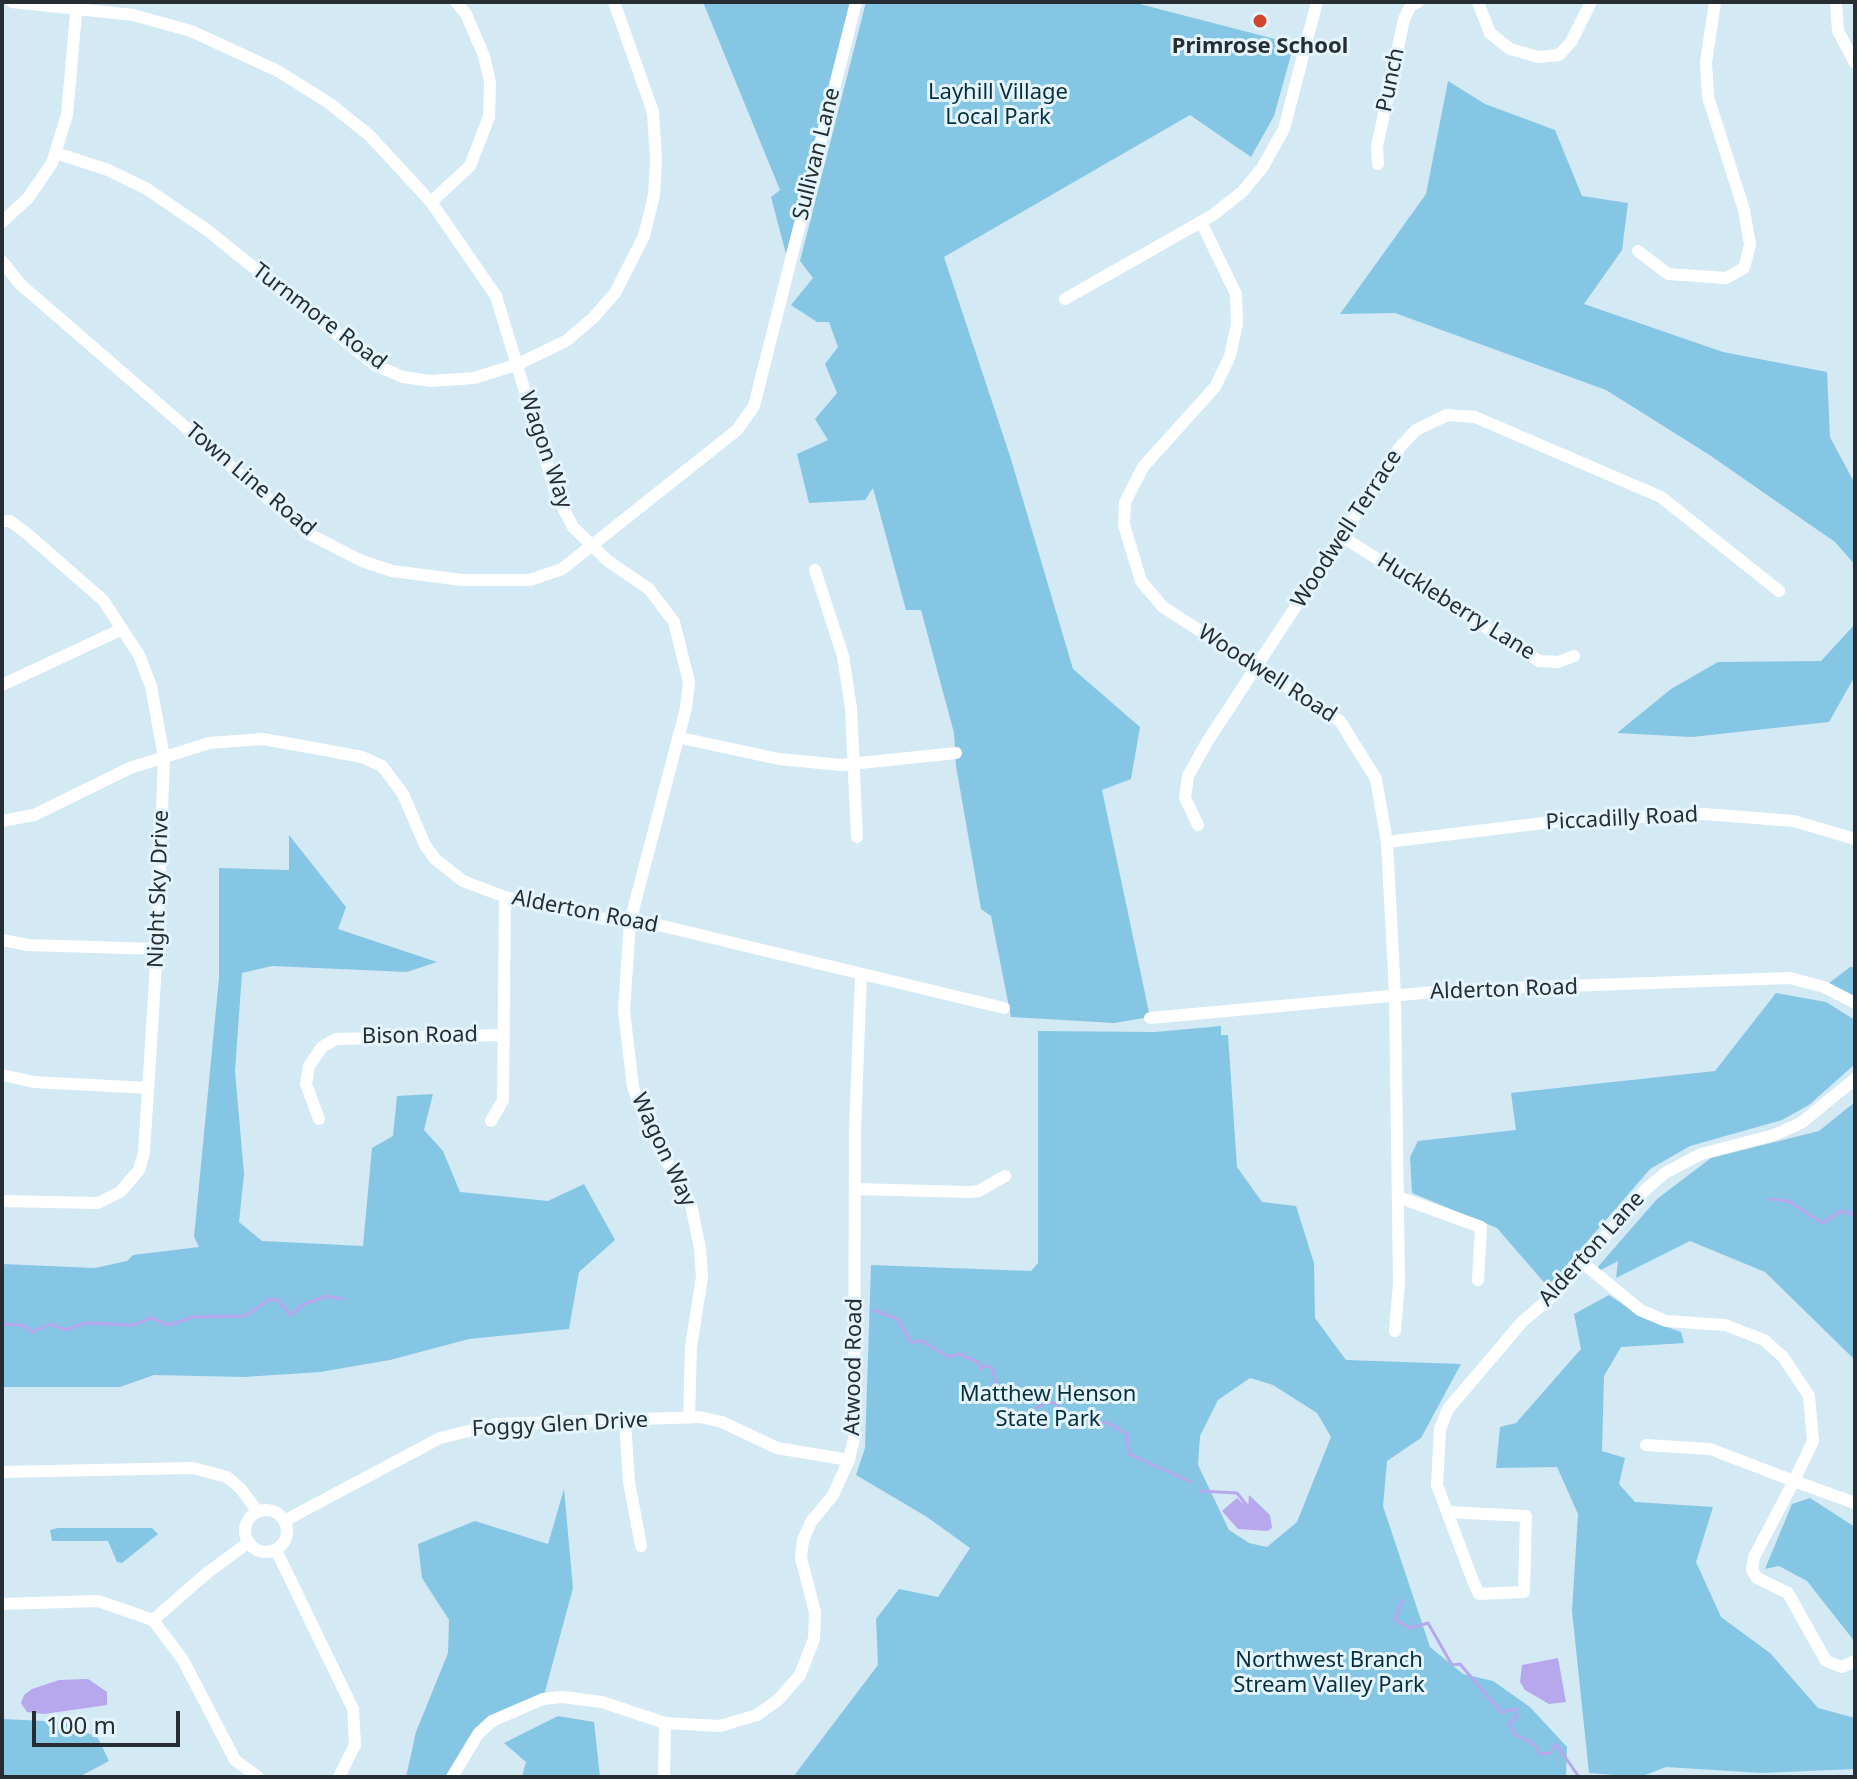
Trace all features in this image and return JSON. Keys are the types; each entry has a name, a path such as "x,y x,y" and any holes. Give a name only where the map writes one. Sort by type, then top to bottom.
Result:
{"street":[{"name":"Wagon Way","path":"12,2 76,5 133,15 191,31 278,71 329,103 369,135 431,202 496,296 556,494 573,527 590,546 649,589 674,622 683,647 689,682 681,738 630,922 624,1011 633,1087 650,1132 691,1205 700,1248 702,1277 691,1347 689,1418"},
{"path":"431,202 470,166 479,150 489,117 490,82 484,56 466,14 456,2"},
{"name":"Turnmore Road","path":"56,153 108,170 147,189 207,230 375,365 403,377 431,381 474,378 516,365 566,341 593,318 615,293 644,236 656,171 653,112 614,2"},
{"name":"Sullivan Lane","path":"590,546 737,430 754,406 777,305 856,2"},
{"path":"1065,299 1201,222 1242,192 1262,168 1284,129 1317,2"},
{"name":"Punch","path":"1378,164 1377,147 1404,19 1411,5 1418,2"},
{"path":"1474,3 1490,33 1510,49 1538,57 1559,55 1571,42 1591,2"},
{"path":"1638,251 1668,274 1726,278 1744,268 1750,245 1744,210 1708,97 1706,62 1715,2"},
{"path":"1836,2 1838,31 1855,63"},
{"path":"2,222 41,182 56,153 67,115 76,5"},
{"name":"Woodwell Road","path":"1201,222 1236,294 1237,324 1230,356 1215,387 1143,467 1125,502 1124,525 1132,558 1148,591 1163,607 1340,721 1376,779 1387,842 1395,995 1399,1283 1395,1331"},
{"name":"Town Line Road","path":"2,261 20,284 309,534 362,561 392,571 462,580 530,580 562,569 590,546"},
{"name":"Woodwell Terrace","path":"1198,825 1185,798 1188,776 1400,447 1416,430 1447,415 1466,415 1661,497 1779,591"},
{"name":"Night Sky Drive","path":"2,521 10,521 25,532 103,600 139,655 151,686 164,757 157,949 144,1153 139,1170 120,1192 86,1205 2,1201"},
{"name":"Huckleberry Lane","path":"1341,536 1539,661 1558,662 1574,656"},
{"path":"815,570 843,656 854,764 857,837"},
{"path":"2,685 122,629"},
{"path":"681,738 779,759 854,764 956,753"},
{"name":"Alderton Road","path":"2,821 34,815 130,768 209,743 249,739 362,757 382,766 394,780 435,859 463,881 505,897 630,922 650,923 1004,1008"},
{"name":"Piccadilly Road","path":"1387,842 1560,821 1704,814 1794,821 1855,839"},
{"path":"491,1121 503,1100 505,897"},
{"path":"2,940 28,945 157,949"},
{"name":"Atwood Road","path":"452,1777 478,1734 492,1721 543,1699 562,1697 602,1702 665,1723 693,1727 738,1722 778,1700 800,1675 814,1639 815,1612 801,1558 803,1540 811,1522 833,1495 849,1460 856,1384 855,1189 861,974"},
{"name":"Alderton Road","path":"1150,1018 1395,995 1790,978 1824,987 1855,1003"},
{"name":"Bison Road","path":"319,1119 306,1084 309,1066 322,1047 336,1039 503,1035"},
{"path":"2,1075 34,1082 148,1088"},
{"name":"Alderton Lane","path":"1447,1512 1526,1516 1524,1592 1479,1594 1447,1512 1437,1485 1440,1429 1448,1409 1522,1322 1557,1292 1646,1189 1665,1173 1701,1154 1774,1135 1801,1123 1855,1079"},
{"path":"855,1189 969,1192 979,1191 1005,1176"},
{"path":"1398,1197 1481,1227 1478,1280"},
{"path":"1583,1263 1640,1310 1666,1321 1725,1325 1747,1331 1764,1340 1783,1357 1809,1396 1814,1424 1813,1441 1760,1544 1752,1570 1757,1578 1788,1593 1826,1661 1842,1667 1855,1661"},
{"name":"Foggy Glen Drive","path":"284,1521 440,1438 497,1424 689,1418 722,1422 777,1448 849,1460"},
{"path":"625,1421 629,1482 641,1546"},
{"path":"1646,1445 1710,1449 1855,1503"},
{"path":"2,1472 193,1468 227,1477 241,1489 258,1512"},
{"path":"258,1512 275,1512 284,1521 287,1534 276,1550"},
{"path":"258,1512 246,1529 249,1542 258,1550 276,1550"},
{"path":"153,1620 207,1573 249,1542"},
{"path":"276,1550 353,1709 357,1729 355,1745 339,1777"},
{"path":"2,1604 98,1601 153,1620 183,1660 235,1760 258,1777"},
{"path":"664,1777 665,1723"}],"green space":[{"path":"703,2 853,2 786,254 771,197 780,190"},
{"name":"Layhill Village Local Park","path":"866,2 1132,2 1294,44 1274,116 1251,157 1190,115 944,257 1010,456 1073,669 1140,727 1131,779 1102,790 1150,1017 1114,1023 1011,1017 991,916 981,909 956,766 954,733 921,610 906,610 873,488 865,500 809,503 797,454 828,440 815,419 837,393 825,364 838,347 829,322 817,322 791,305 813,278 800,261"},
{"path":"1448,81 1485,104 1555,130 1582,196 1628,203 1622,250 1584,304 1723,352 1827,372 1830,437 1855,484 1855,565 1835,542 1708,454 1606,390 1395,313 1340,314 1426,194"},
{"path":"1855,624 1855,676 1829,722 1692,737 1617,733 1671,689 1718,662 1821,661"},
{"path":"289,835 346,907 338,929 437,962 407,972 272,966 242,973 235,1071 244,1174 239,1222 262,1241 363,1246 372,1148 393,1136 397,1096 433,1094 424,1130 443,1151 460,1192 548,1201 584,1184 615,1240 579,1272 569,1329 469,1339 390,1360 320,1372 244,1377 154,1375 120,1387 2,1387 2,1264 95,1268 127,1261 133,1255 199,1247 194,1237 219,978 219,868 289,870"},
{"path":"1850,967 1855,967 1855,1003 1824,987"},
{"path":"1776,993 1826,1002 1855,1020 1855,1064 1809,1105 1782,1120 1690,1146 1650,1169 1548,1287 1497,1228 1412,1193 1410,1157 1418,1141 1516,1130 1511,1093 1715,1071"},
{"name":"Matthew Henson State Park","path":"1221,1026 1221,1035 1228,1035 1237,1167 1262,1202 1296,1206 1314,1263 1315,1318 1346,1360 1461,1364 1421,1438 1387,1461 1383,1506 1430,1647 1463,1674 1493,1681 1530,1707 1567,1747 1566,1777 793,1777 878,1665 876,1619 899,1589 938,1597 970,1548 927,1517 856,1475 865,1448 871,1265 1031,1271 1038,1263 1038,1031 1155,1032","holes":["1250,1378 1273,1385 1317,1413 1331,1437 1297,1522 1267,1547 1249,1543 1229,1530 1198,1465 1200,1436 1218,1400"]},
{"path":"1855,1102 1855,1360 1765,1272 1690,1241 1616,1278 1618,1261 1599,1271 1596,1269 1657,1199 1711,1158 1819,1131"},
{"path":"1609,1295 1643,1318 1681,1332 1684,1343 1621,1347 1604,1376 1602,1451 1625,1458 1619,1484 1635,1502 1713,1507 1696,1562 1721,1617 1770,1653 1818,1708 1855,1718 1855,1769 1761,1773 1666,1767 1640,1777 1589,1773 1572,1611 1578,1514 1557,1467 1496,1468 1500,1427 1516,1423 1581,1349 1574,1314"},
{"path":"564,1489 573,1588 543,1699 492,1721 448,1777 406,1777 416,1732 448,1653 449,1620 422,1578 418,1544 475,1521 548,1544"},
{"path":"1810,1498 1855,1527 1855,1642 1807,1581 1779,1566 1765,1569 1792,1504"},
{"path":"152,1528 158,1534 122,1563 117,1562 108,1541 52,1541 50,1530"},
{"path":"558,1716 594,1722 600,1777 522,1777 526,1762 504,1743"},
{"path":"2,1719 66,1722 98,1738 109,1761 79,1777 2,1777"}],"shaded area":[{"path":"1249,1495 1270,1515 1272,1528 1268,1531 1238,1529 1222,1511 1237,1498 1248,1508"},
{"path":"1558,1658 1566,1702 1549,1704 1525,1690 1520,1682 1522,1665"},
{"path":"88,1679 107,1692 107,1705 44,1714 27,1712 21,1703 24,1695 32,1689 59,1680"}],"waterway":[{"path":"1769,1199 1788,1201 1822,1223 1841,1211 1855,1215"},
{"path":"2,1324 22,1325 32,1332 50,1324 66,1330 84,1323 133,1325 151,1318 168,1325 193,1317 245,1316 270,1299 278,1300 290,1315 304,1304 327,1296 343,1299"},
{"path":"874,1310 897,1319 911,1342 922,1341 948,1357 959,1354 978,1362 981,1369 985,1365 993,1369 996,1385 1010,1393"},
{"path":"1037,1408 1046,1402 1057,1404 1064,1415 1078,1422 1108,1423 1127,1434 1129,1454 1191,1482"},
{"path":"1200,1491 1237,1493 1249,1508"},
{"path":"1402,1600 1395,1620 1410,1628 1428,1623 1452,1665 1460,1664 1501,1712 1516,1709 1517,1716 1509,1724 1513,1733 1535,1745 1539,1754 1550,1753 1556,1744 1579,1777"}],"place":[{"name":"Primrose School","path":"1260,21"}],"park label":[{"name":"Northwest Branch Stream Valley Park","path":"1329,1674"}]}
